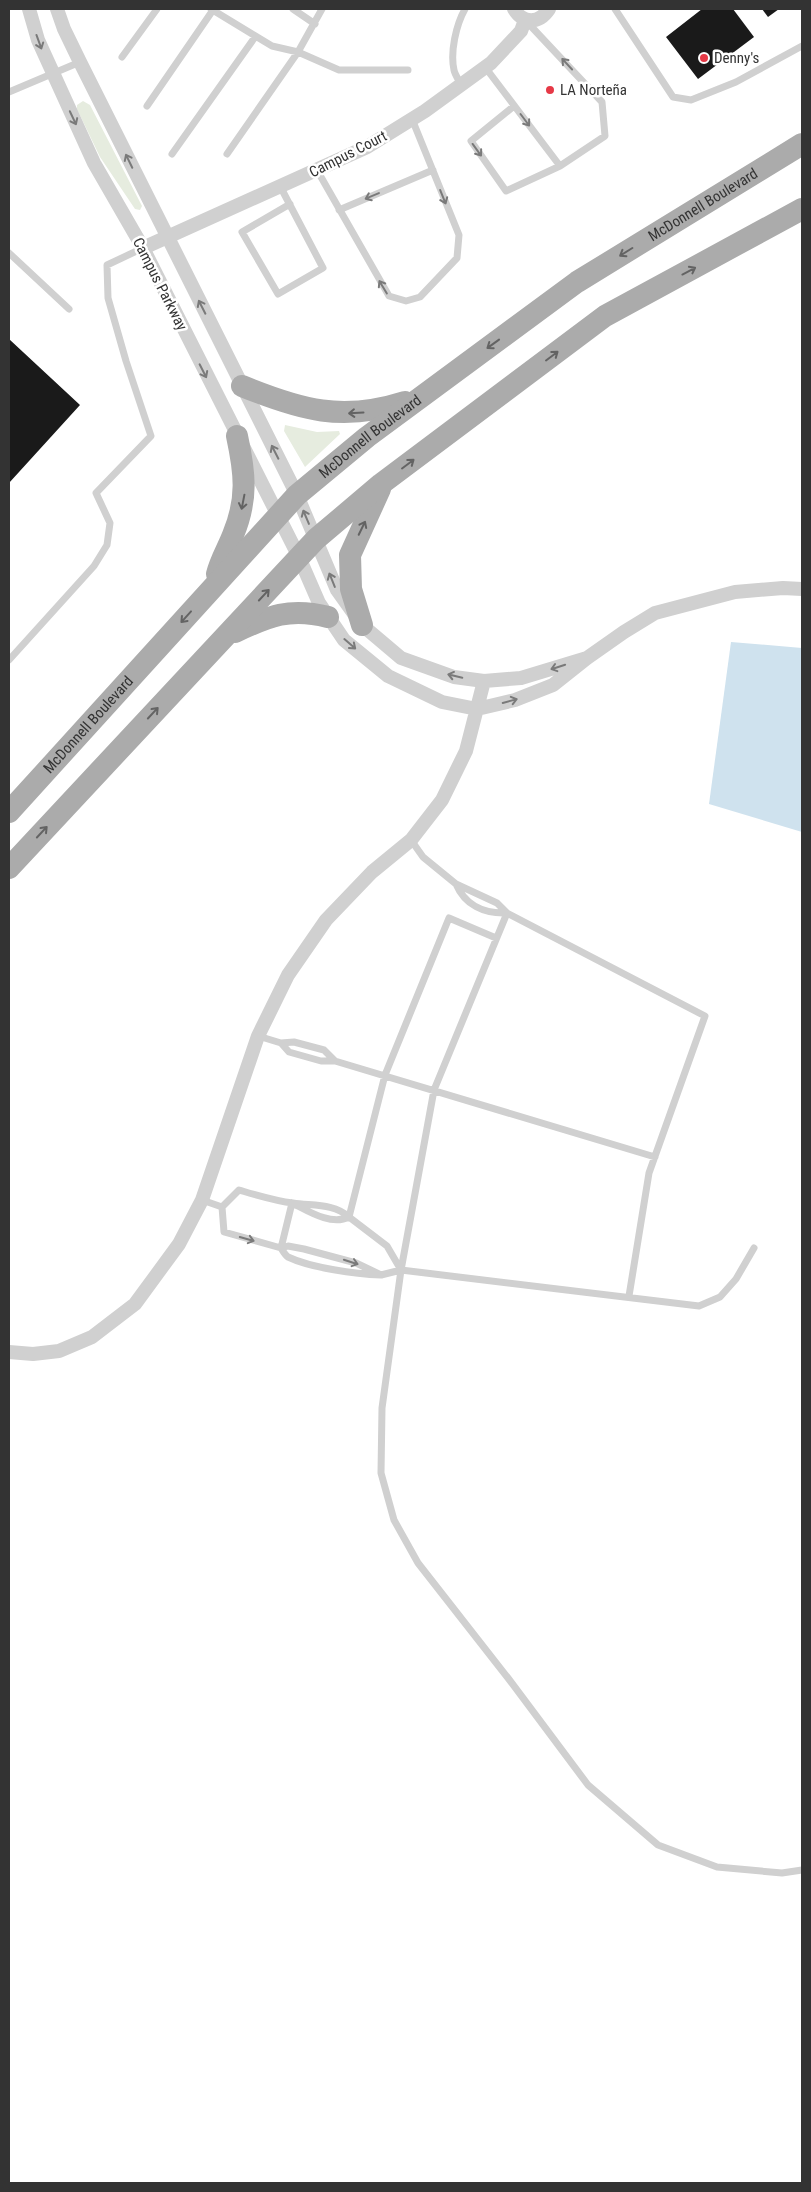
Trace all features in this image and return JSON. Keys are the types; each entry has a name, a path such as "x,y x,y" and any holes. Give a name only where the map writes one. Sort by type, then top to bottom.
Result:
{"main road":[{"name":"McDonnell Boulevard","path":"9,812 297,495 367,437 577,282 802,144"},
{"path":"9,868 316,539 381,484 605,316 802,209"},
{"path":"242,386 292,405 341,413 381,410 420,398"},
{"path":"213,588 236,528 244,497 244,472 237,436"},
{"path":"362,625 351,589 350,555 381,484"},
{"path":"223,638 265,618 291,612 328,617"}],"street":[{"name":"Campus Parkway","path":"29,9 38,40 52,74 94,163 143,248 299,557 319,603 344,640 388,676 442,702 477,709"},
{"name":"Campus Parkway","path":"57,9 80,62 297,495 336,590 362,625 401,658 454,677 484,681 522,678 586,658"},
{"path":"514,9 525,20 539,19 548,9"},
{"name":"Campus Court","path":"143,248 367,147 412,119 485,67 521,31 525,20"},
{"path":"477,709 515,700 553,685 586,658 655,613 735,592 783,588 802,589"},
{"path":"9,1352 33,1354 59,1351 92,1337 135,1304 179,1244 202,1200 258,1036 288,975 326,920 372,872 411,840 442,800 466,751 484,681"}],"lane":[{"path":"122,57 157,9"},
{"path":"147,106 212,9 272,46 298,52 339,70 408,70"},
{"path":"293,9 314,24"},
{"path":"227,154 298,52 322,9"},
{"path":"460,85 454,70 454,55 459,20 465,9"},
{"path":"615,9 673,97 691,100 736,82 802,46"},
{"path":"514,106 471,141 506,191 560,166 605,136 602,102 525,20"},
{"path":"172,154 255,37"},
{"path":"9,92 80,62"},
{"path":"485,67 560,166"},
{"path":"317,170 389,296 406,301 420,298 458,258 459,235 412,119"},
{"path":"339,210 433,170"},
{"path":"280,186 290,204 323,268 278,294 242,232 290,204"},
{"path":"9,660 94,566 107,545 110,523 96,493 151,436 126,362 108,298 107,264 143,248"},
{"path":"9,252 69,309"},
{"path":"411,840 423,858 456,884 497,903 506,913 705,1016 649,1173 630,1296"},
{"path":"456,884 461,896 472,904 493,914 506,913"},
{"path":"506,913 434,1090 401,1270 382,1408 381,1473 394,1520 418,1563 508,1678 588,1785 658,1845 717,1867 782,1874 802,1870"},
{"path":"292,1203 317,1216 342,1221 349,1217 385,1075 449,918 496,938"},
{"path":"258,1036 281,1043 294,1042 324,1050 335,1061"},
{"path":"281,1043 289,1052 321,1061 335,1061 385,1075 655,1157"},
{"path":"381,1275 356,1263 304,1249 288,1246 281,1248 224,1232 222,1207 238,1190 292,1203 319,1204 342,1210 388,1246 401,1270"},
{"path":"202,1200 222,1207"},
{"path":"292,1203 281,1248 286,1256 352,1274 381,1275 401,1270 630,1296 699,1306 720,1297 736,1279 754,1248"}],"shaded area":[{"path":"83,101 90,105 142,206 140,210 135,209 100,157 77,109 77,105"},
{"path":"285,425 317,432 339,431 340,434 305,467 284,431"}],"water":[{"path":"731,642 802,648 802,832 709,804"}],"building":[{"name":"Denny's","path":"702,9 733,9 754,37 698,79 666,37"},
{"path":"762,9 779,9 768,17"},
{"path":"9,339 80,405 9,483"}],"place":[{"name":"Denny's","path":"704,58"},
{"name":"LA Norteña","path":"550,90"}]}
